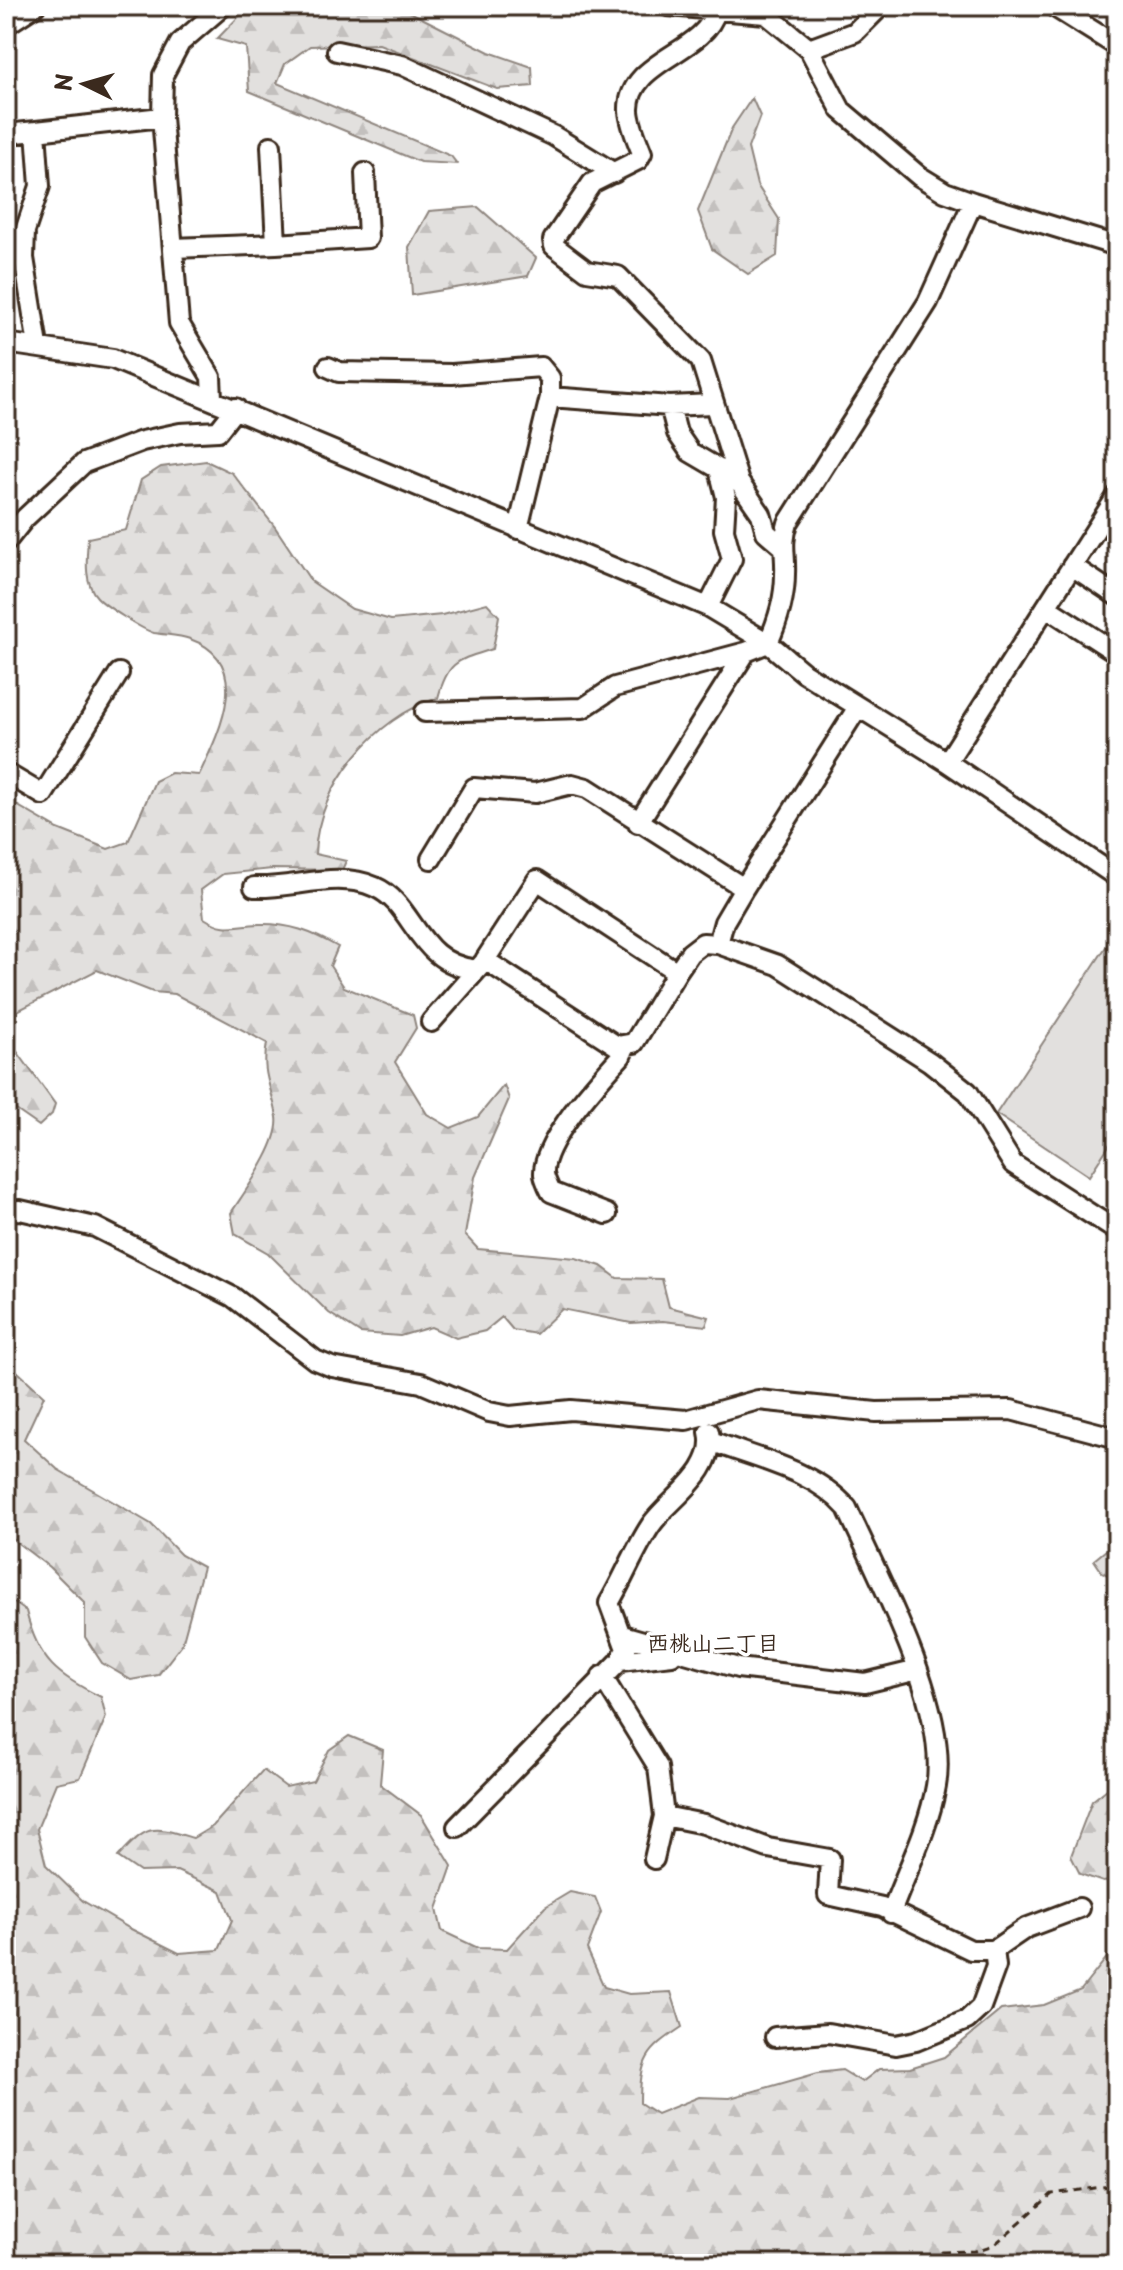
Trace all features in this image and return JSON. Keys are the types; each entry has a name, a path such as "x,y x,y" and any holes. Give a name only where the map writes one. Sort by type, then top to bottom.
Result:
{"street":[{"path":"6,25 35,6"},
{"path":"212,398 211,377 179,323 162,117 163,75 180,43 223,6"},
{"path":"668,6 766,14 809,49 841,110 919,176 945,192 973,202 1117,246"},
{"path":"809,49 855,32 881,6"},
{"path":"1053,6 1114,37"},
{"path":"716,11 704,31 644,76 633,90 629,115 642,153 638,160 592,183 557,230 554,246 587,271 618,276 701,361 739,482 761,514 766,532 781,545"},
{"path":"337,51 402,65 554,136 614,173"},
{"path":"6,134 162,117"},
{"path":"36,131 40,186 25,231 24,258 38,346"},
{"path":"271,146 276,244"},
{"path":"173,248 368,238 365,173"},
{"path":"768,643 783,596 786,570 781,545 788,523 928,302 973,202"},
{"path":"6,343 113,359 708,607 768,643 804,673 947,762 1117,877"},
{"path":"328,367 339,372 452,374 541,367 550,378 550,397 518,529"},
{"path":"550,397 670,406 712,404"},
{"path":"670,406 677,433 690,452 719,469 724,484 724,530 732,559 708,607"},
{"path":"6,542 25,518 84,463 142,441 180,433 218,431 236,408"},
{"path":"947,762 1117,496"},
{"path":"1072,566 1117,596"},
{"path":"1046,607 1117,653"},
{"path":"425,712 583,708 615,687 746,652 768,643"},
{"path":"638,823 746,652"},
{"path":"6,773 43,795 119,673"},
{"path":"718,944 724,922 744,888 858,707"},
{"path":"431,859 474,788 535,793 572,784 587,788 744,888"},
{"path":"254,887 282,888 316,879 374,886 388,895 437,955 461,968 481,965 617,1046 625,1047"},
{"path":"431,1022 481,965 537,880 677,972"},
{"path":"607,1214 551,1192 544,1176 545,1167 558,1133 625,1047 634,1043 690,953 703,943 718,944 778,965 930,1062 968,1092 1013,1164 1117,1231"},
{"path":"6,1211 54,1216 95,1227 233,1297 315,1360 332,1367 421,1383 489,1412 510,1416 571,1410 663,1420 699,1416 758,1400 876,1412 1011,1410 1117,1438"},
{"path":"699,1416 711,1441 802,1475 835,1494 847,1508 918,1670 936,1746 936,1788 891,1913"},
{"path":"457,1827 620,1661 626,1649 609,1603 652,1524 689,1486 711,1441"},
{"path":"622,1635 738,1668 865,1683 918,1670"},
{"path":"620,1661 691,1653"},
{"path":"602,1676 658,1767 664,1816 654,1859"},
{"path":"664,1816 704,1824 768,1848 830,1859 828,1895 882,1907 971,1950 994,1950 1026,1928 1079,1908"},
{"path":"775,2037 828,2033 896,2045 916,2041 967,2020 981,2007 996,1966 994,1950"}],"path":[{"path":"933,2264 942,2252 975,2251 994,2245 1052,2194 1117,2185"}],"green space":[{"path":"398,6 489,52 532,67 533,86 497,89 379,44 310,46 285,64 277,83 451,156 457,164 420,162 249,91 246,47 217,39 248,7"},
{"path":"752,98 760,116 748,148 757,185 779,219 777,256 748,274 712,249 698,211 732,128"},
{"path":"478,207 536,258 528,276 412,295 409,247 429,211"},
{"path":"206,461 232,473 275,527 311,581 352,609 391,620 442,615 487,603 499,616 493,649 456,663 446,676 438,698 392,721 372,738 338,780 318,829 315,854 346,861 342,870 272,869 223,874 201,890 204,918 224,926 270,924 290,927 338,947 330,966 344,987 413,1015 416,1028 395,1062 427,1114 451,1128 478,1117 504,1085 509,1099 475,1177 465,1235 478,1249 576,1258 601,1266 617,1278 662,1279 669,1307 709,1317 706,1326 663,1321 631,1323 562,1309 536,1334 513,1330 502,1317 485,1331 456,1338 431,1327 400,1336 360,1333 329,1313 268,1253 235,1234 231,1213 261,1166 277,1128 266,1073 267,1043 175,994 153,992 97,970 17,1011 16,1050 55,1104 52,1114 39,1126 6,1103 6,799 58,829 108,849 128,842 155,781 171,773 199,775 222,720 227,681 222,664 210,650 190,639 149,631 116,612 97,597 87,569 88,538 126,530 141,480 161,467"},
{"path":"1117,930 1117,1133 1089,1176 996,1114"},
{"path":"6,1361 44,1396 24,1439 57,1469 151,1524 181,1555 203,1567 182,1644 158,1675 131,1680 102,1663 85,1637 85,1603 49,1567 6,1534"},
{"path":"1117,1541 1117,1580 1102,1572 1094,1560"},
{"path":"6,1597 26,1611 37,1643 52,1665 73,1682 101,1697 106,1717 80,1778 56,1783 37,1829 46,1865 83,1901 179,1953 219,1950 232,1920 221,1891 177,1871 140,1872 118,1857 137,1838 152,1830 193,1838 213,1826 263,1770 286,1787 313,1781 329,1750 349,1736 383,1750 380,1784 421,1815 452,1866 437,1909 442,1931 478,1948 507,1949 545,1907 570,1892 595,1897 601,1912 587,1949 604,1987 629,1994 671,1992 682,2027 653,2050 644,2066 640,2103 657,2114 699,2097 730,2098 818,2073 842,2070 862,2082 879,2069 910,2068 944,2057 1001,2010 1044,2005 1081,1990 1113,1950 1117,1951 1117,2264 6,2264"},
{"path":"1117,1781 1117,1880 1103,1882 1080,1874 1071,1856 1092,1801"}],"district":[{"name":"西桃山二丁目","path":"713,1643"}]}
